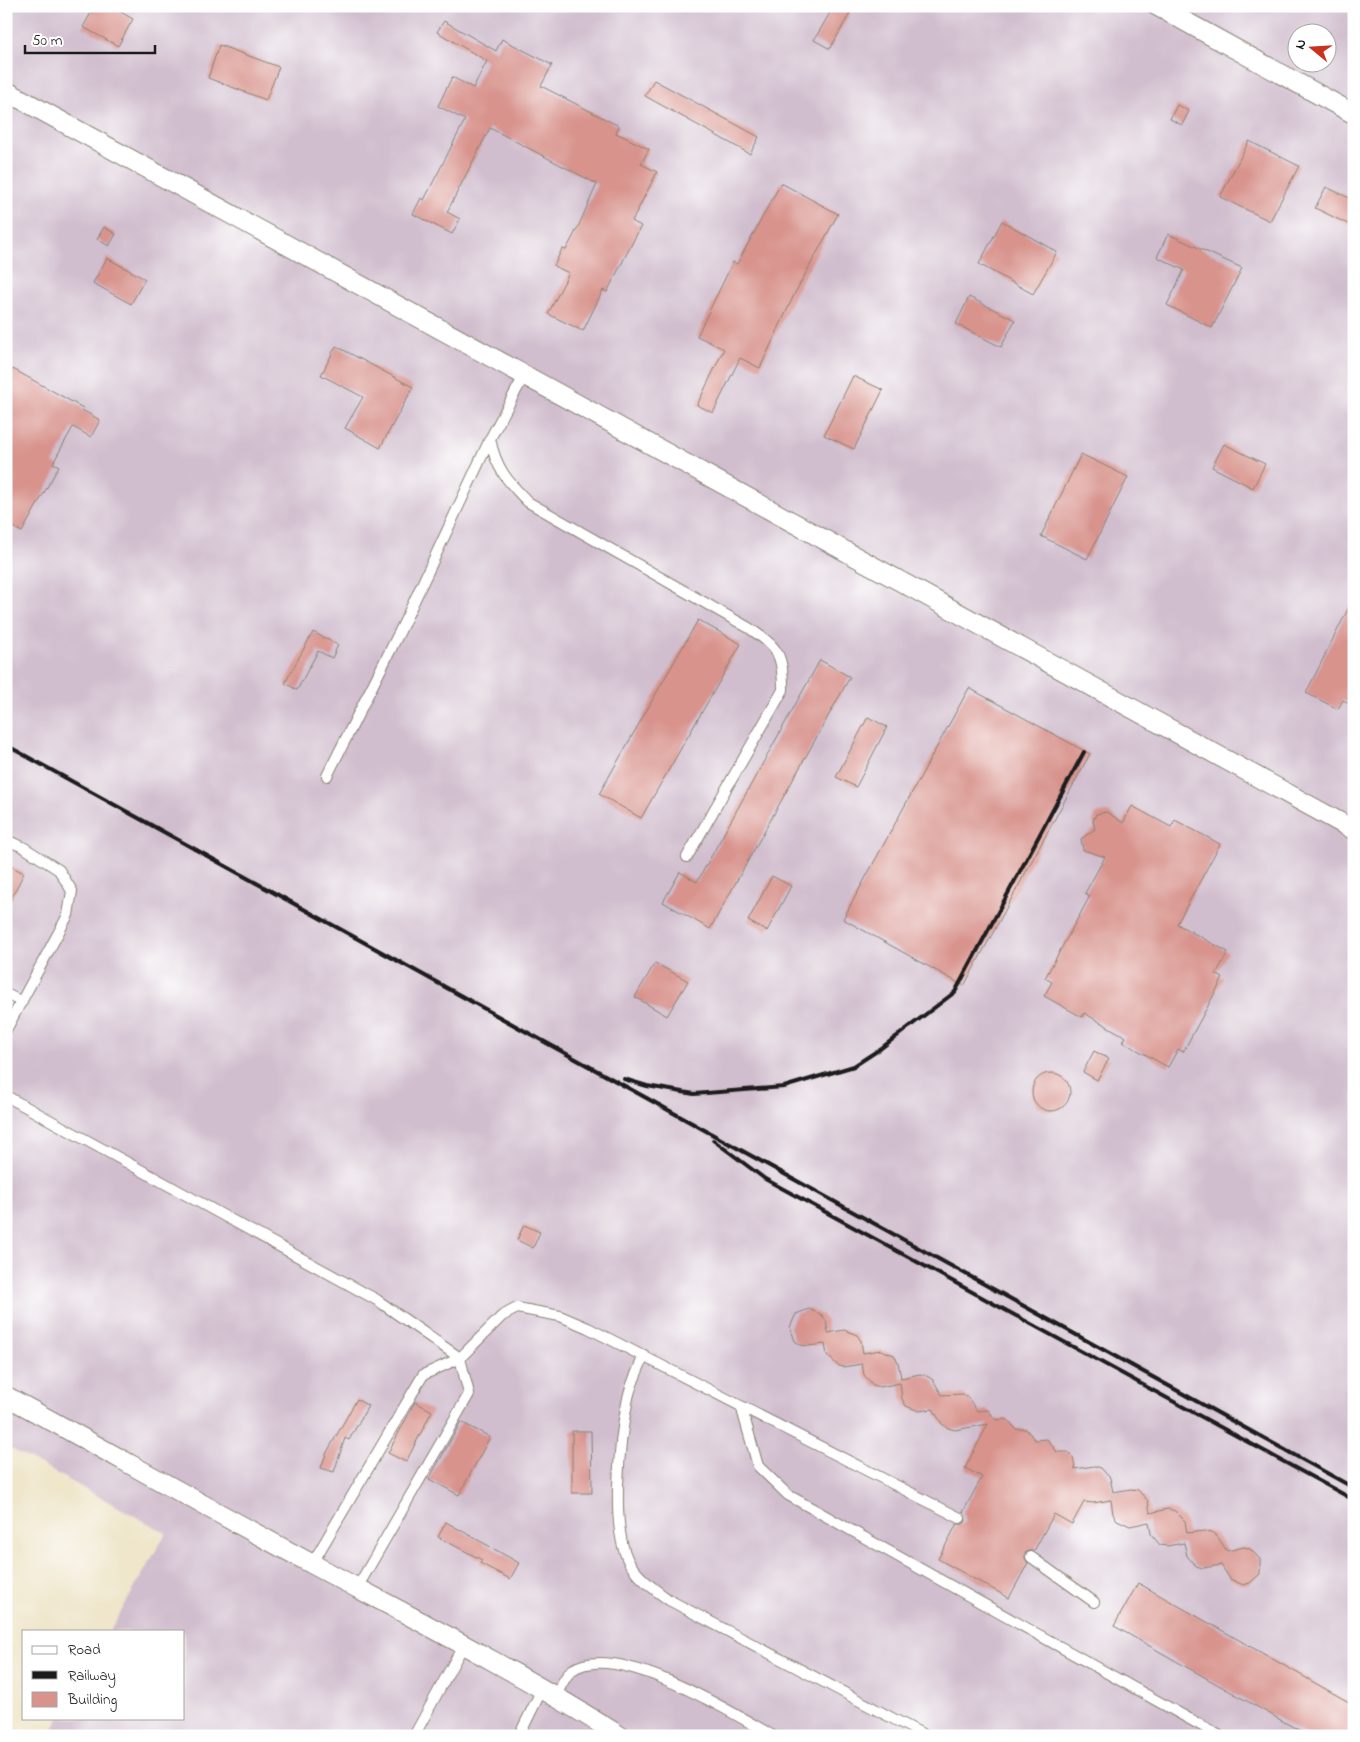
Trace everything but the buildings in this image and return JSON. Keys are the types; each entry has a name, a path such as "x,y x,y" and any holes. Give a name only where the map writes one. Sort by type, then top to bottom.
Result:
{"street":[{"path":"1157,6 1354,114"},
{"path":"6,91 1354,830"},
{"path":"6,1396 312,1564 464,1644 549,1692 620,1736"}],"lane":[{"path":"327,776 402,627 490,439 525,374"},
{"path":"490,439 495,461 508,481 528,502 749,628 774,645 783,667 783,690 687,857"},
{"path":"6,840 23,847 59,870 72,892 68,915 6,1030"},
{"path":"6,994 22,1002"},
{"path":"6,1096 376,1300 460,1358 469,1394 357,1588"},
{"path":"312,1564 423,1375 460,1358 502,1316 517,1308 560,1316 644,1355 960,1518"},
{"path":"644,1355 628,1396 618,1470 619,1515 630,1563 647,1584 669,1600 926,1736"},
{"path":"741,1406 758,1466 788,1495 1220,1736"},
{"path":"1031,1557 1094,1602"},
{"path":"414,1736 464,1644"},
{"path":"519,1736 549,1692 572,1670 590,1664 625,1665 700,1693 773,1736"}],"shaded area":[{"path":"6,6 1354,6 1354,1736 49,1736 58,1720 185,1720 185,1630 111,1630 166,1533 6,1446"}],"railway":[{"path":"6,745 1354,1488"},
{"path":"624,1079 647,1086 694,1094 784,1087 854,1066 880,1049 955,992 1084,752"},
{"path":"713,1140 765,1179 1354,1500"}]}
